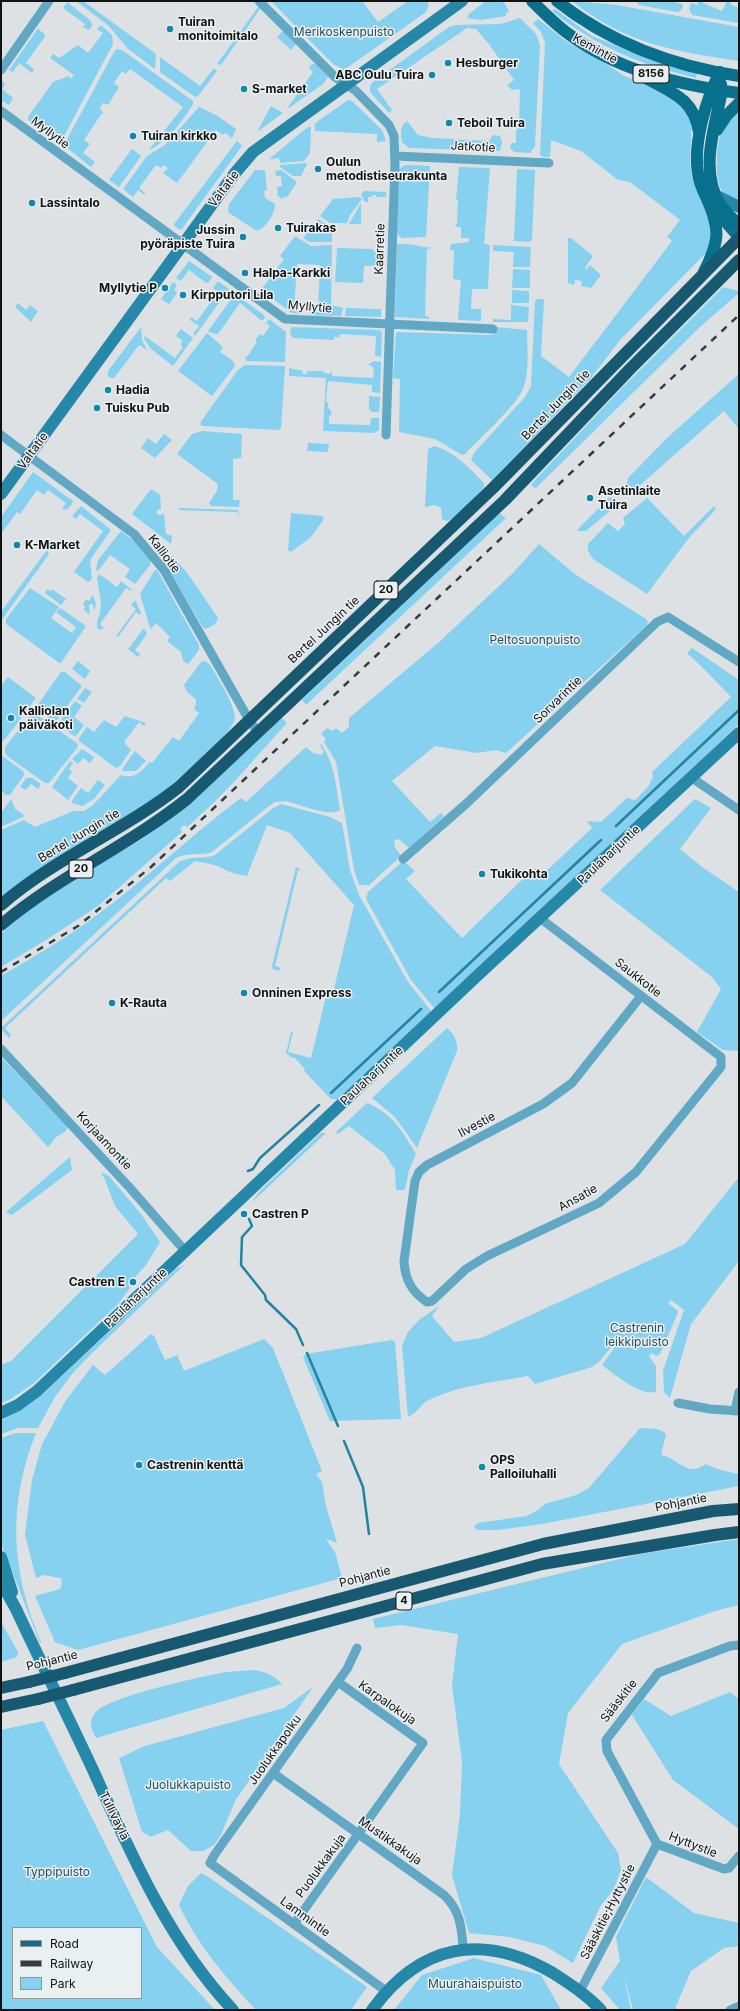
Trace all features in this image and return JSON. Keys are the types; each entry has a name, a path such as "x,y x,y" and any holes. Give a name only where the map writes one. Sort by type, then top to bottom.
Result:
{"highway":[{"name":"Bertel Jungin tie","path":"1,905 39,876 155,805 178,787 493,488 739,237"},
{"name":"20","path":"1,925 22,907 54,885 138,835 187,799 505,500 630,369 739,260"},
{"name":"Pohjantie","path":"1,1688 65,1673 543,1544 713,1512 739,1509"},
{"name":"4","path":"1,1707 73,1690 542,1564 715,1534 739,1532"}],"main road":[{"name":"Kemintie","path":"532,1 566,32 594,50 625,66 658,77 716,90 739,93"},
{"name":"Kemintie","path":"557,1 579,18 603,33 632,46 680,63 739,76"},
{"path":"625,66 686,102 695,114 699,136 697,164 700,184 739,224"},
{"path":"699,136 716,90 720,72"},
{"path":"703,274 716,247 718,234 711,197 710,167 716,90"},
{"path":"712,138 727,115 739,103"},
{"path":"711,197 739,237"}],"street":[{"path":"1,70 50,1"},
{"name":"Kaarretie","path":"259,1 312,56 356,91 392,130 395,156 386,435"},
{"name":"Valtatie","path":"1,494 182,245 253,152 462,1"},
{"name":"Myllytie","path":"1,111 284,319 493,329"},
{"name":"Jatkotie","path":"395,156 549,163"},
{"path":"711,197 739,207"},
{"name":"Kalliotie","path":"1,436 134,534 164,570 249,720 258,732"},
{"name":"Sorvarintie","path":"403,859 467,803 657,622 668,617 739,662"},
{"name":"Paulaharjuntie","path":"1,1413 18,1405 37,1391 739,733"},
{"path":"692,778 739,810"},
{"name":"Saukkotie","path":"540,918 721,1057"},
{"name":"Ilvestie","path":"427,1302 420,1297 408,1283 404,1262 415,1181 419,1172 427,1165 543,1104 572,1084 641,996"},
{"name":"Korjaamontie","path":"1,1049 130,1188 186,1252"},
{"name":"Ansatie","path":"427,1302 432,1301 466,1269 487,1256 599,1203 636,1172 721,1067 721,1057"},
{"path":"678,1403 737,1411 739,1392"},
{"name":"Tulliväylä","path":"1,1556 16,1609"},
{"name":"Tulliväylä","path":"1,1582 16,1609 118,1825 173,1931 199,1970 233,2010"},
{"name":"Sääskitie","path":"657,1844 607,1751 606,1740 658,1673 730,1646 739,1645"},
{"name":"Juolukkapolku","path":"210,1863 347,1669 357,1648"},
{"name":"Karpalokuja","path":"338,1682 423,1743"},
{"name":"Puolukkakuja","path":"294,1924 423,1743"},
{"name":"Mustikkakuja","path":"273,1773 444,1895 453,1903 462,1927 463,1949"},
{"name":"Hyttystie","path":"657,1844 724,1869 729,1868 739,1856"},
{"name":"Sääskitie;Hyttystie","path":"580,1991 657,1844"},
{"name":"Lammintie","path":"210,1863 386,1991"},
{"path":"372,2010 386,1991 411,1969 429,1959 463,1949 486,1950 522,1958 541,1967 580,1991 601,2010"},
{"path":"730,2010 739,2006"}],"green space":[{"path":"76,1 83,1 156,54 155,69 127,48 109,26"},
{"name":"Merikoskenpuisto","path":"271,1 362,1 378,22 408,1 427,1 429,5 426,12 344,70 333,64"},
{"path":"486,1 503,1 509,11 506,16 481,20 467,18 469,14"},
{"path":"572,1 617,5 739,27 739,61 671,49 631,36 592,16"},
{"path":"637,1 670,1 682,4 683,7 677,12 639,5"},
{"path":"699,1 703,1 703,3 722,11 727,1 731,1 730,4 739,8 739,23 692,15 689,9 691,3 697,5"},
{"path":"67,2 91,21 92,26 89,30 83,27 85,24 63,8"},
{"path":"259,6 260,9 221,65 217,64"},
{"path":"555,9 592,36 657,62 697,73 696,78 656,67 603,45 569,24 552,11"},
{"path":"520,18 536,34 540,45 535,146 530,153 514,152 510,148 511,143 516,143 516,131 519,127 520,89 512,90 507,85 514,80 489,44 476,29 467,28 377,89 392,110 389,113 370,92 370,86 373,82 449,27 457,25 501,24"},
{"path":"538,19 567,42 608,65 624,76 653,87 677,99 692,121 690,160 692,177 707,212 713,233 707,252 621,339 590,379 492,480 471,460 474,453 525,397 531,386 535,302 537,299 544,299 541,356 569,377 672,241 667,237 680,220 630,182 618,180 581,151 551,140 550,157 543,157 540,155 545,43 541,32 533,23"},
{"path":"101,25 112,35 113,44 62,140 58,141 28,120 28,117 53,82 69,76 70,79 74,75 50,58 53,54 59,58 78,45 88,53 103,33 97,29"},
{"path":"39,27 39,30 45,34 44,38 26,63 34,69 32,73 19,63 13,72 9,70"},
{"path":"284,32 296,44 291,50 277,37"},
{"path":"117,49 122,50 193,101 193,104 174,131 162,142 148,151 183,107 130,69 126,74 122,71 114,83 119,87 108,105 102,103 100,109 105,114 102,113 84,140 90,144 83,153 95,162 91,167 66,147 65,143"},
{"path":"160,57 200,86 214,68 217,71 198,96 195,97 160,72"},
{"path":"312,64 316,64 328,77 323,84 289,108 288,107 313,72 309,68"},
{"path":"2,81 5,84 2,89 13,98 9,105 1,100"},
{"path":"348,100 352,101 382,130 386,141 377,142 377,134 315,131 315,124 318,121"},
{"path":"271,106 283,113 257,132"},
{"path":"739,106 739,203 723,193 720,187 717,158 719,138 722,129"},
{"path":"199,107 216,115 236,129 232,138 225,133 223,135 216,130 177,183 163,173 168,168 164,165 161,168 156,165 139,188 145,193 145,195 138,190 133,197 123,189 147,156 165,145"},
{"path":"407,121 418,135 433,138 489,141 493,135 500,136 502,142 500,151 409,148 402,142 401,136 402,127"},
{"path":"308,127 311,127 310,153 304,161 280,163 279,158 269,159"},
{"path":"237,141 242,146 237,153 181,230 175,227 174,224"},
{"path":"132,149 141,156 119,187 109,180"},
{"path":"307,164 301,176 293,176 280,167 280,165"},
{"path":"405,165 430,166 426,237 402,238 397,234 399,169"},
{"path":"459,167 490,168 484,244 490,245 488,289 472,289 471,309 481,309 481,321 458,320 461,280 453,279 454,250 450,250 451,244 469,242 469,238 461,238 461,227 455,227 457,223 458,200 456,200"},
{"path":"517,169 535,170 532,240 529,242 514,241"},
{"path":"255,170 265,170 267,190 264,191 265,198 275,204 274,211 270,219 264,227 257,231 229,213 228,209 229,204"},
{"path":"281,170 297,182 288,196 281,199 278,197 277,187 282,186 281,176 276,176 275,171"},
{"path":"364,191 386,192 386,197 376,197 376,195 372,195 372,197 368,197 368,202 365,202 361,195"},
{"path":"359,197 362,199 350,215 347,223 330,223 320,216 333,199"},
{"path":"361,203 361,224 349,224"},
{"path":"318,219 332,228 332,242 310,242 303,238"},
{"path":"295,236 311,246 332,245 331,305 343,308 341,316 310,315 310,312 318,312 320,265 297,264 294,311 302,312 302,314 292,313 261,290 284,259 280,256"},
{"path":"568,238 571,238 593,256 585,268 587,269 590,265 601,275 591,288 581,286 582,281 575,280 574,285 568,283"},
{"path":"397,244 433,248 427,249 425,316 429,317 429,319 395,317"},
{"path":"493,245 531,247 530,267 513,267 514,252 493,251"},
{"path":"337,248 372,249 377,254 384,254 383,265 364,266 363,283 335,282"},
{"path":"189,261 212,277 209,282 206,283 189,270 181,281 176,278"},
{"path":"513,269 530,270 530,288 512,288"},
{"path":"218,281 229,289 195,336 193,334 199,326 190,320 191,317 197,321 218,292 213,288"},
{"path":"173,282 177,285 174,290 177,293 169,304 161,299"},
{"path":"723,287 738,291 738,294 701,326 536,488 533,487 531,485 535,480 622,388"},
{"path":"512,290 529,291 529,303 512,303"},
{"path":"235,294 264,315 265,318 262,321 240,303 218,334 208,331"},
{"path":"18,303 26,310 30,305 38,311 31,322 15,307"},
{"path":"511,305 529,307 528,322 493,322 493,319 511,320"},
{"path":"346,308 381,309 381,317 345,316"},
{"path":"269,319 286,332 285,362 246,361 245,356 247,357 257,342 255,340 260,334 263,336 270,326 266,323"},
{"path":"141,327 142,340 147,350 139,345 114,378 111,378 108,376 108,371"},
{"path":"291,327 379,330 382,332 381,357 375,356 376,336 340,334 339,337 334,337 334,340 293,338 290,333"},
{"path":"495,327 527,330 527,375 523,389 513,405 505,414 465,454 462,455 435,439 399,432 400,379 393,378 396,332 493,335"},
{"path":"181,329 193,338 173,366 150,348 144,338 145,336 175,358 183,347 181,346 182,340 176,336"},
{"path":"207,333 223,347 220,352 233,361 235,366 212,396 178,371"},
{"path":"375,361 381,362 380,393 372,392 372,385 328,381 326,401 332,414 329,416 329,424 370,425 371,418 379,418 379,430 374,433 323,431 326,378 289,376 289,368 303,371 303,374 307,374 307,371 322,371 330,374 332,371 332,376 373,378 374,368 368,364"},
{"path":"245,365 285,366 281,428 278,430 202,426 200,424 202,420 238,370"},
{"path":"739,374 739,429 724,411 630,494 625,491 628,478 668,437"},
{"path":"369,396 380,397 379,412 372,412 369,409"},
{"path":"202,431 242,434 241,458 233,459 233,500 240,500 239,507 211,506 209,503 217,491 218,484 177,454 192,434"},
{"path":"164,434 172,440 155,458 141,448 148,438 156,444"},
{"path":"308,443 329,444 328,452 307,451"},
{"path":"434,446 441,448 455,456 484,483 484,487 467,506 458,515 447,521 442,519 441,508 435,505 425,507 428,449"},
{"path":"33,472 73,502 68,508 62,509 66,503 48,490 44,495 37,490 20,514 17,512 1,534 1,517"},
{"path":"151,489 160,495 161,509 157,510 157,515 164,514 166,534 172,536 171,544 132,514"},
{"path":"610,497 618,504 586,531 578,531 578,529"},
{"path":"647,498 684,536 714,506 716,509 688,539 647,594 593,559 588,551 588,544 608,523 618,531 625,524 623,518"},
{"path":"81,506 111,530 90,560 92,579 88,582 74,572 103,531 80,514 76,519 72,516"},
{"path":"179,508 237,510 239,512 238,518 238,512 179,510"},
{"path":"291,513 322,516 324,519 311,537 291,552 288,550"},
{"path":"499,513 506,518 306,705 302,700"},
{"path":"121,531 133,540 151,559 150,565 135,584 125,577 130,569 110,555 98,571 96,570 98,560"},
{"name":"Peltosuonpuisto","path":"539,544 576,575 646,619 648,622 647,625 506,753 496,750 477,753 435,746 392,781 430,822 441,813 444,816 409,848 400,840 397,839 394,841 395,847 401,856 369,885 359,885 354,870 336,762 324,742 326,739 321,734 327,728 332,731 336,728 342,733 349,727 349,718 438,643 513,573"},
{"path":"47,550 49,554 1,621 1,612"},
{"path":"172,556 188,574 218,618 215,624 205,629 202,626 167,567 165,562"},
{"path":"155,570 157,570 199,645 199,650 188,664 183,661 181,652 167,641 170,637 156,623 151,629 149,625 140,594"},
{"path":"99,574 117,587 121,581 132,590 131,591 126,588 100,624 104,628 100,630 97,628 101,602 97,578"},
{"path":"30,588 59,607 51,618 72,633 76,627 56,612 60,608 86,626 61,663 6,624 6,619"},
{"path":"47,589 51,591 52,589 66,599 61,605 45,593"},
{"path":"93,595 96,604 94,611 93,604 89,605 90,615 84,610 85,606 83,604 86,599 89,601"},
{"path":"135,600 141,613 140,615 136,612 118,637 116,636 136,609 131,605"},
{"path":"144,628 147,634 135,650 140,654 138,657 128,649"},
{"path":"692,648 739,680 739,724 435,1009 411,980 366,899 368,892 401,863 406,863 415,871 406,879 462,938 528,874 536,868 542,875 592,828 587,821 601,822 627,798 635,800 648,787 653,777 652,772 731,697 687,653"},
{"path":"78,661 90,671 85,679 72,669"},
{"path":"205,661 211,666 229,698 235,717 232,725 213,748 154,800 1,899 1,830 24,820 35,827 73,811 84,811 93,805 121,775 130,776 137,774 150,762 152,763 173,737 179,741 199,713 194,709 196,699 187,692 184,685 201,662"},
{"path":"61,672 65,672 82,686 57,720 53,721 38,710 37,706"},
{"name":"Kalliolan päiväkoti","path":"8,677 36,698 6,738 1,742 1,686"},
{"path":"85,688 92,692 84,703 77,699"},
{"path":"75,701 82,706 74,717 84,725 77,735 74,736 58,724"},
{"path":"33,712 78,744 77,748 49,783 45,783 7,756 5,752 5,747"},
{"path":"125,716 146,723 144,726 139,722 124,742 131,750 120,766 116,768 79,741 79,738 87,727 94,732 104,720 116,727"},
{"path":"282,718 287,723 214,803 187,827 184,825 180,829 182,832 98,906 1,967 1,934 26,911 56,890 142,839 188,805"},
{"path":"321,744 332,767 340,810 336,812 329,812 314,810 286,801 275,802 212,852 185,855 176,858 1,1021 1,976 65,938 101,912 241,798 246,802 306,747 313,753 321,755 324,752 320,745"},
{"path":"82,749 94,757 90,763 83,758 78,764 72,759"},
{"path":"135,751 146,761 136,771 123,771 122,769"},
{"path":"1,755 23,771 24,775 10,795 6,795 1,791"},
{"path":"70,761 73,763 69,769 72,772 68,778 78,786 68,800 52,787"},
{"path":"26,778 32,778 41,784 38,789 31,784 26,790 20,787"},
{"path":"98,780 105,785 94,799 82,806 72,803 81,788 88,793"},
{"path":"11,799 15,809 25,816 1,827 1,813"},
{"path":"695,799 711,808 680,849 702,867 739,892 739,1051 723,1050 697,1032 721,989 712,977 600,890"},
{"path":"281,804 330,817 342,823 350,870 359,895 408,982 432,1012 340,1099 331,1099 304,1071 305,1069 294,1057 292,1058 286,1053 291,1032 293,1032 288,1052 311,1058 326,996 322,994 323,991 333,993 354,905 290,833 267,825 247,876 232,873 215,865 195,861 170,881 166,878 5,1028 11,1035 9,1038 2,1030 2,1027 179,862 188,859 215,855 272,809"},
{"path":"296,867 303,871 298,870 275,966 281,968 279,971 273,969 272,966"},
{"path":"447,1028 455,1038 457,1051 417,1148 395,1117 372,1098"},
{"path":"1,1057 68,1127 66,1131 56,1137 48,1147 1,1096"},
{"path":"367,1103 383,1112 396,1124 416,1154 409,1170 405,1190 396,1190 395,1170 385,1154 349,1126 338,1134 336,1132"},
{"path":"321,1133 326,1133 251,1203 260,1191"},
{"path":"70,1157 72,1170 12,1215 6,1212"},
{"path":"103,1173 109,1176 141,1214 160,1242 146,1265 128,1285 130,1288 118,1304 34,1383 11,1399 1,1403 1,1365 11,1361 138,1234 115,1206 104,1177 101,1174"},
{"name":"Castrenin leikkipuisto","path":"739,1177 739,1261 691,1324 670,1398 664,1392 663,1371 684,1310 671,1300 668,1303 678,1311 677,1315 660,1354 657,1356 651,1353 649,1356 656,1366 656,1392 642,1391 635,1388 602,1365 615,1347 613,1345 599,1362 592,1367 535,1384 528,1376 465,1387 426,1401 408,1417 402,1346 408,1332 419,1320 439,1306 432,1316 454,1342 481,1338 685,1244"},
{"path":"184,1265 72,1374 55,1397 38,1428 18,1428 1,1434 1,1421 24,1408 45,1392 176,1269"},
{"path":"151,1334 154,1336 165,1360 177,1355 184,1371 264,1339 273,1348 322,1471 316,1474 322,1482 326,1506 337,1543 326,1539 335,1552 342,1578 78,1650 55,1642 35,1596 60,1589 62,1583 61,1578 44,1575 36,1578 25,1535 32,1480 42,1444 66,1400 93,1365 105,1375"},
{"path":"392,1340 395,1342 401,1419 330,1421 303,1357 306,1354"},
{"path":"640,1428 658,1429 666,1434 661,1455 668,1457 688,1468 699,1468 706,1464 717,1469 739,1474 739,1486 542,1524 498,1530 477,1530 474,1526 478,1523 527,1516 545,1504 576,1495 589,1488"},
{"path":"16,1433 36,1433 20,1486 16,1538 23,1590 41,1642 40,1643 1,1543 1,1438"},
{"path":"739,1539 739,1605 715,1611 622,1644 568,1713 559,1764 618,1853 621,1870 613,1891 601,1905 573,1963 545,1946 510,1937 469,1933 452,1875 460,1815 462,1762 452,1685 458,1634 401,1625 375,1628 373,1619 640,1554"},
{"path":"1,1622 18,1652 17,1657 1,1662"},
{"path":"254,1670 270,1674 282,1684 96,1738 92,1729 91,1723 95,1713 117,1700 156,1688 198,1678 226,1672"},
{"name":"Juolukkapuisto","path":"313,1687 235,1801 221,1835 214,1845 203,1851 191,1851 168,1830 151,1837 142,1832 119,1758 145,1746 284,1708"},
{"path":"730,1692 739,1699 739,1829 673,1780 632,1715 644,1699 671,1716"},
{"name":"Typpipuisto","path":"43,1721 157,1947 215,2010 1,2010 1,1730"},
{"path":"201,1873 367,1987 351,2010 256,2010 234,1986 203,1947 179,1905 188,1886"},
{"path":"646,1877 694,1913 739,1923 739,1946 724,1948 691,1971 676,2006 676,2010 633,2010 624,1976 631,2010 620,2010 601,1988 620,1961 616,1937"},
{"name":"Muurahaispuisto","path":"474,1958 541,1975 561,2010 394,2010 422,1975"}],"waterway":[{"path":"616,826 739,710"},
{"path":"439,992 601,840"},
{"path":"331,1093 421,1009"},
{"path":"248,1171 253,1169 260,1158 319,1105"},
{"path":"249,1219 252,1226 242,1237 241,1265 265,1295 266,1300 296,1329 303,1345"},
{"path":"307,1353 338,1426"},
{"path":"344,1441 363,1487 369,1534"}],"railway":[{"path":"1,972 78,926 151,867 739,315"}],"place":[{"name":"Tuiran monitoimitalo","path":"170,29"},
{"name":"Hesburger","path":"448,63"},
{"name":"ABC Oulu Tuira","path":"432,75"},
{"name":"S-market","path":"244,89"},
{"name":"Teboil Tuira","path":"449,123"},
{"name":"Tuiran kirkko","path":"133,136"},
{"name":"Oulun metodistiseurakunta","path":"318,169"},
{"name":"Lassintalo","path":"32,203"},
{"name":"Tuirakas","path":"278,228"},
{"name":"Jussin pyöräpiste Tuira","path":"243,237"},
{"name":"Halpa-Karkki","path":"245,273"},
{"name":"Myllytie P","path":"165,288"},
{"name":"Kirpputori Lila","path":"183,295"},
{"name":"Hadia","path":"108,390"},
{"name":"Tuisku Pub","path":"97,408"},
{"name":"Asetinlaite Tuira","path":"590,498"},
{"name":"K-Market","path":"17,545"},
{"name":"Kalliolan päiväkoti","path":"11,718"},
{"name":"Tukikohta","path":"482,874"},
{"name":"Onninen Express","path":"244,993"},
{"name":"K-Rauta","path":"112,1003"},
{"name":"Castren P","path":"244,1214"},
{"name":"Castren E","path":"133,1282"},
{"name":"Castrenin kenttä","path":"139,1465"},
{"name":"OPS Palloiluhalli","path":"482,1467"}]}
